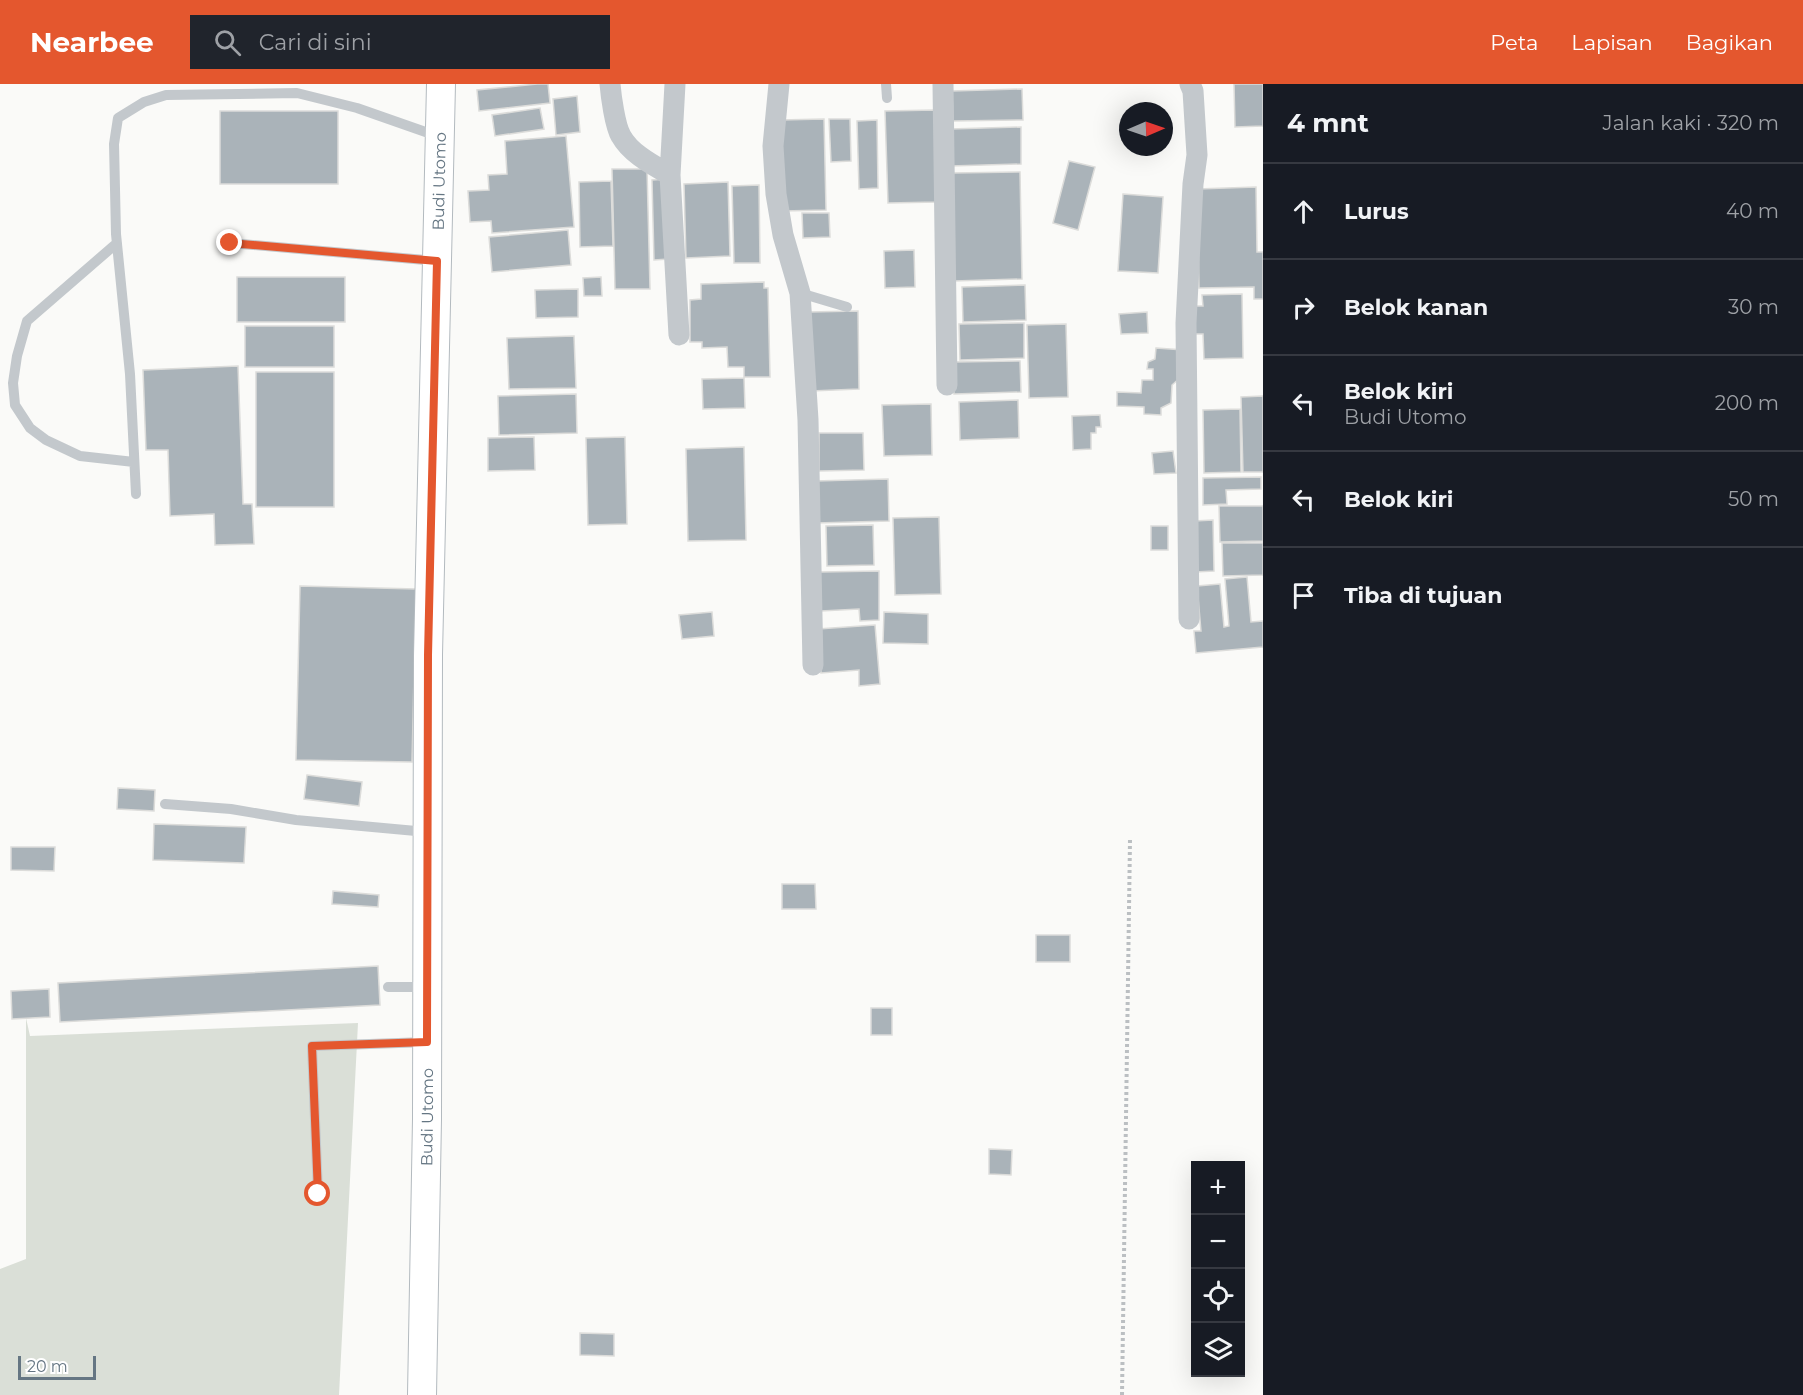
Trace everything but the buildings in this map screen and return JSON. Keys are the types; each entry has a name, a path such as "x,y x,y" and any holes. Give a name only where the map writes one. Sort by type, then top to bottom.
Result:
{"street":[{"name":"Budi Utomo","path":"422,1395 428,987 428,655 441,84"},
{"path":"610,84 620,136 635,153 670,176"},
{"path":"675,84 670,176 679,335"},
{"path":"779,84 773,146 776,194 783,235 800,293 808,420 813,665"},
{"path":"943,84 947,385"},
{"path":"1189,619 1186,323 1193,184 1197,155 1190,84"}],"lane":[{"path":"886,84 887,98"},
{"path":"136,494 130,374 117,243 114,144 118,118 144,102 166,95 297,93 357,108 440,137"},
{"path":"117,243 27,321 17,356 13,383 15,405 30,428 46,440 81,456 134,462"},
{"path":"230,243 437,261"},
{"path":"800,293 847,307"},
{"path":"165,804 231,809 296,820 428,832"},
{"path":"388,987 428,987"},
{"path":"318,1194 312,1046 427,1042"}],"path":[{"path":"1122,1395 1130,840"}],"shaded area":[{"path":"26,1018 30,1036 358,1023 339,1395 0,1395 0,1269 26,1259"}],"route":[{"path":"230,243 437,261 428,655 427,1042 312,1046 318,1194"}]}
